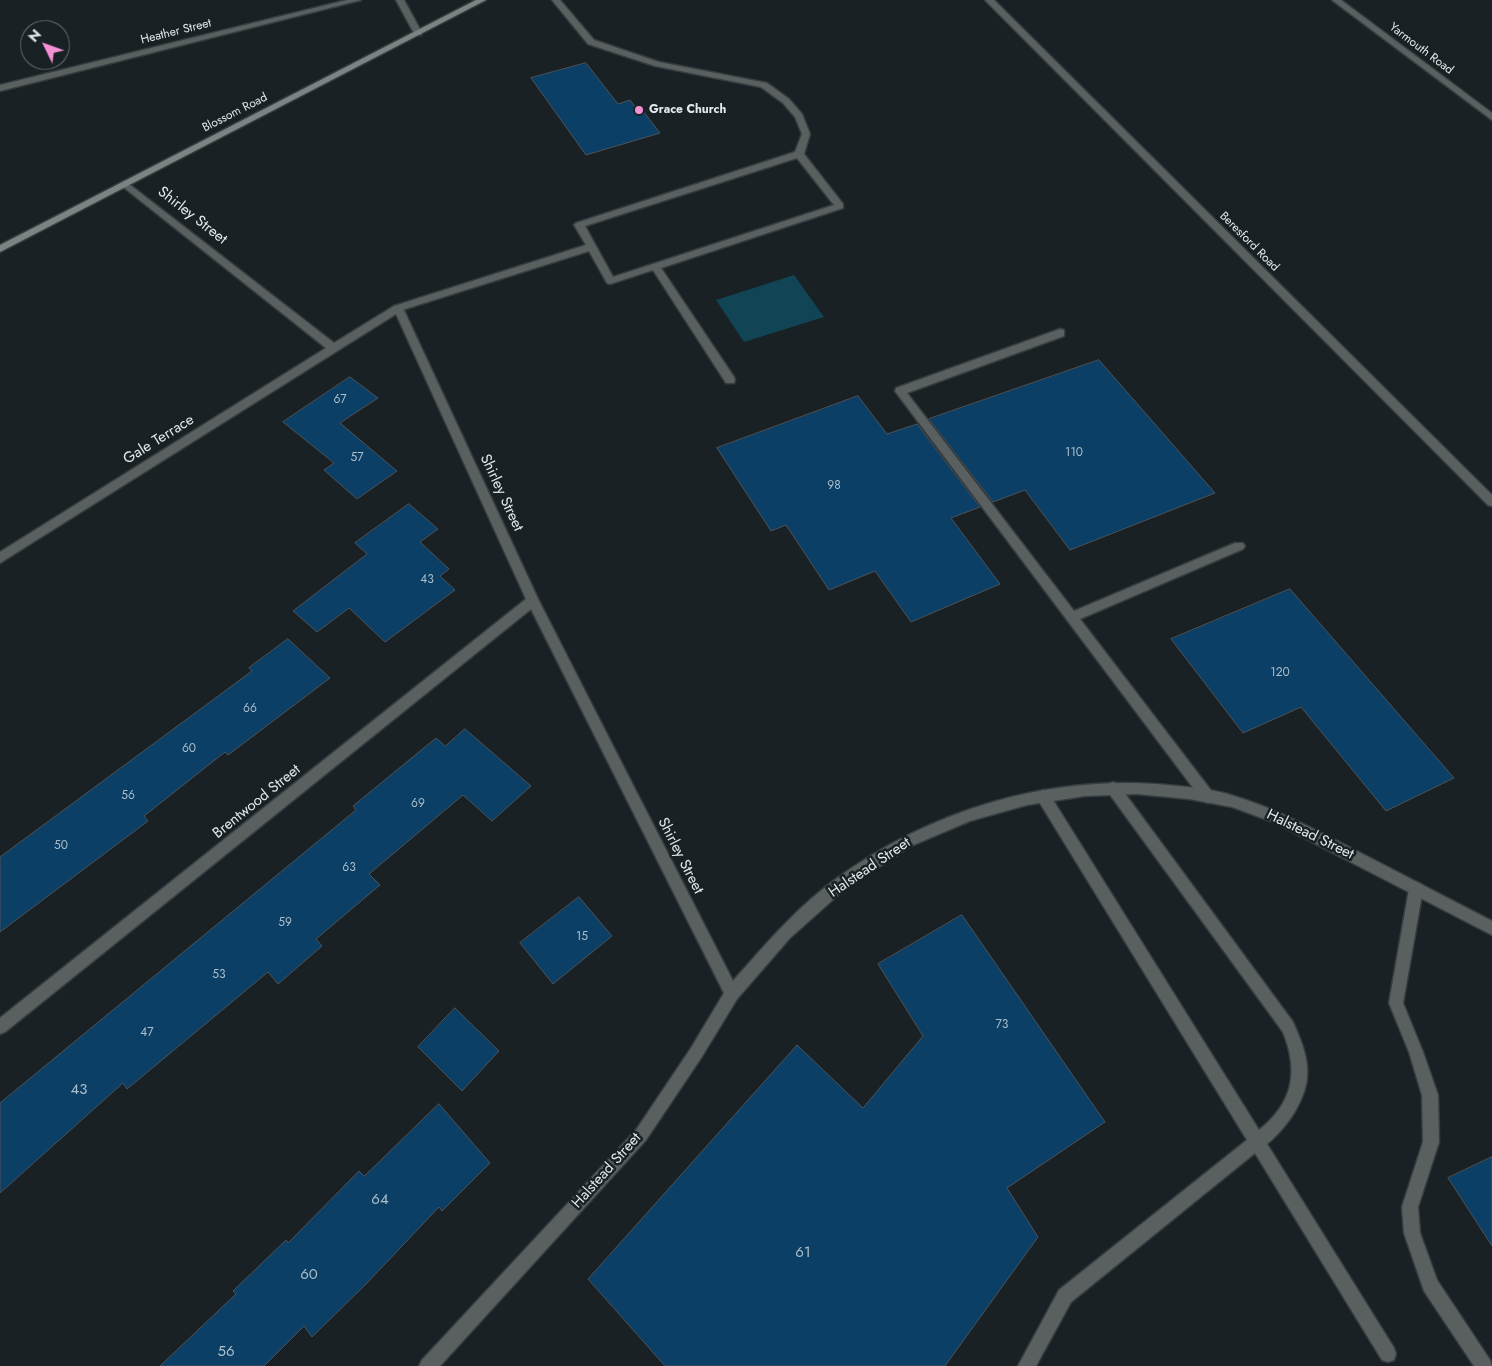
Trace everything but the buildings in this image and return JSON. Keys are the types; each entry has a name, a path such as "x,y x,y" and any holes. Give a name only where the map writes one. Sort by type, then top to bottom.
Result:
{"street":[{"name":"Heather Street","path":"0,88 357,0"},
{"path":"400,0 418,33"},
{"name":"Blossom Road","path":"0,249 482,0"},
{"path":"556,0 591,42 614,52 658,64 764,85 786,101 799,116 806,134 799,154"},
{"name":"Beresford Road","path":"989,0 1492,502"},
{"name":"Yarmouth Road","path":"1336,0 1492,117"},
{"path":"799,154 840,206 610,281 579,225 799,154"},
{"name":"Shirley Street","path":"125,184 333,348"},
{"path":"333,348 398,308 591,247"},
{"path":"654,266 730,380"},
{"name":"Shirley Street","path":"398,308 534,601 732,994"},
{"path":"1060,333 900,391 1208,797"},
{"name":"Gale Terrace","path":"0,558 333,348"},
{"path":"1070,617 1239,546"},
{"name":"Brentwood Street","path":"0,1027 534,601"},
{"path":"1027,1366 1065,1296 1274,1128 1296,1094 1302,1076 1295,1042 1288,1027 1113,788"},
{"name":"Halstead Street","path":"428,1366 641,1134 696,1054 732,994 785,934 840,884 906,842 968,815 1043,796 1113,788 1137,788 1232,801 1278,817 1492,928"},
{"path":"1043,796 1388,1354"},
{"path":"1416,889 1396,1003 1416,1052 1430,1095 1431,1142 1410,1207 1412,1233 1430,1285 1484,1366"}],"shaded area":[{"path":"794,275 824,317 744,342 716,300"}],"place":[{"name":"Grace Church","path":"639,110"}]}
